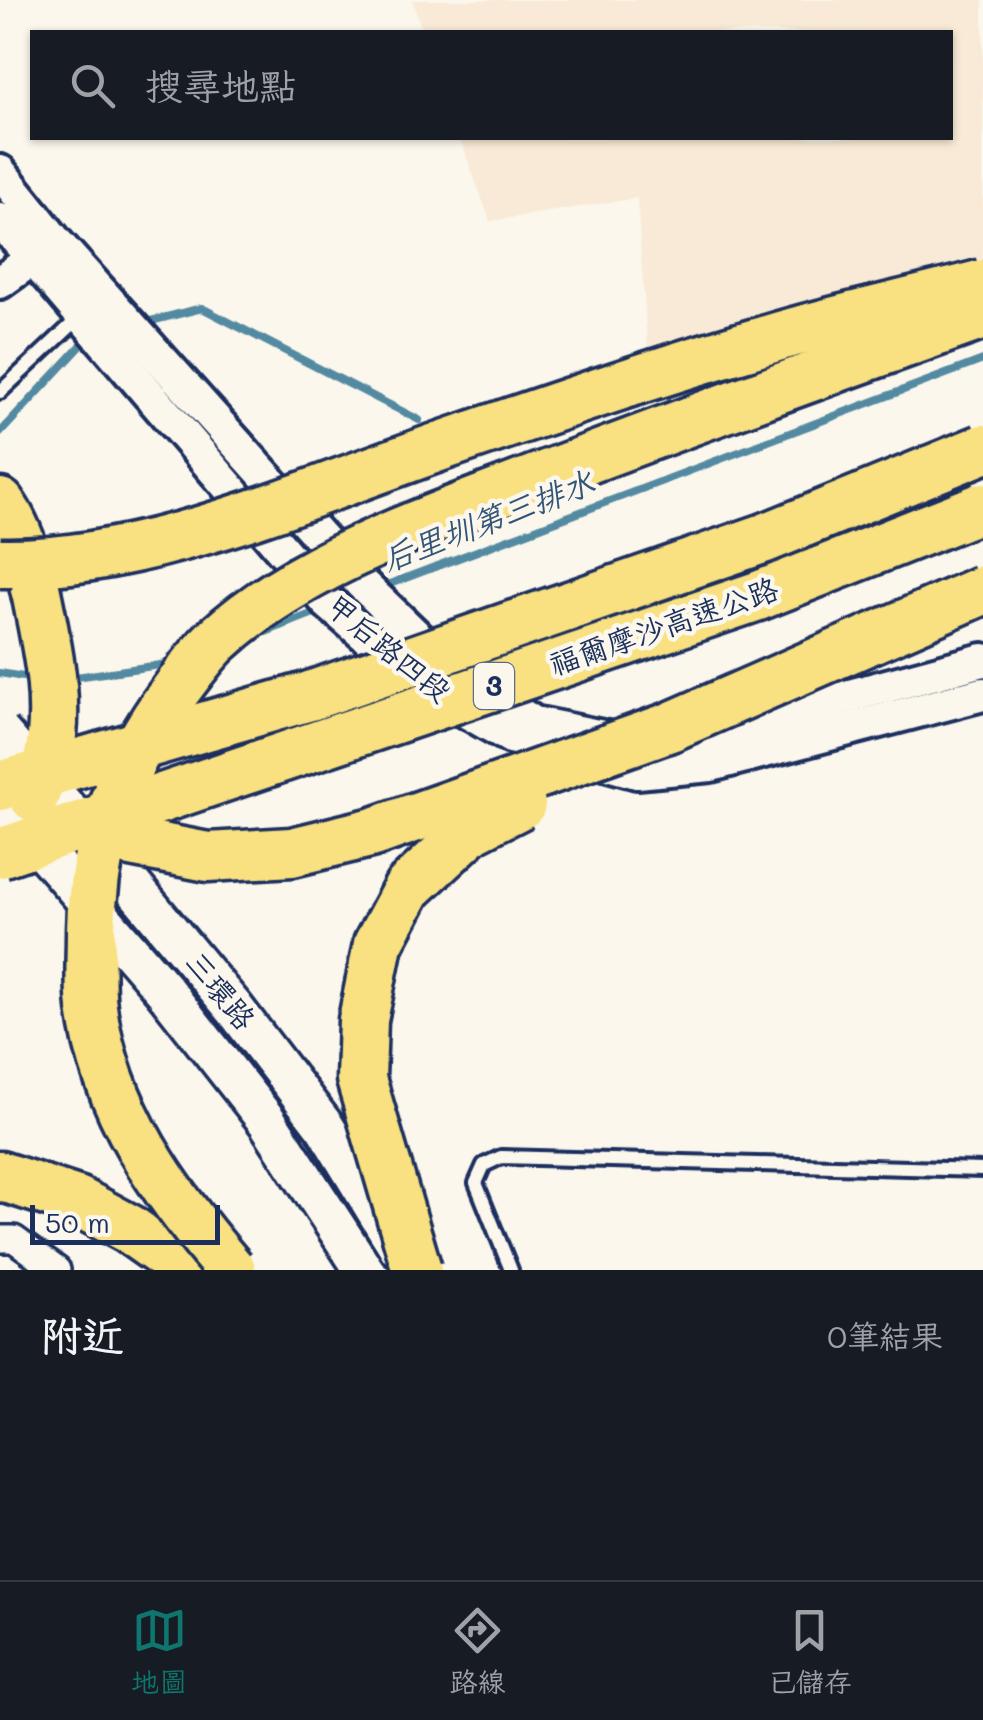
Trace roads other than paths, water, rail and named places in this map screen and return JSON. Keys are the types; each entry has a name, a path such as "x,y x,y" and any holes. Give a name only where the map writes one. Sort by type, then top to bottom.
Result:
{"highway":[{"path":"0,563 87,555 215,527 589,396 772,338 983,284"},
{"path":"230,1270 179,1207 131,1134 103,1066 92,1006 91,894 103,830 123,775 158,712 214,642 267,599 391,535 680,424 983,315"},
{"name":"福爾摩沙高速公路","path":"1,798 328,690 765,538 983,449"},
{"path":"0,503 20,541 36,592 53,711 48,760 21,831 0,862"},
{"name":"福爾摩沙高速公路","path":"0,853 758,596 983,507"},
{"path":"415,1270 361,1079 363,1020 378,944 408,888 472,829 670,727 983,590"},
{"path":"89,834 208,857 292,852 374,832 670,727"},
{"path":"0,1176 77,1201 128,1229 186,1270"}],"main road":[{"name":"三環路","path":"0,732 234,1008 325,1126 415,1270"},
{"path":"1,798 89,834"},
{"name":"三環路","path":"1,798 164,990 267,1121 364,1270"}],"street":[{"path":"0,172 44,251 129,347"},
{"path":"0,220 44,251"},
{"path":"0,282 44,251"},
{"name":"甲后路四段","path":"129,347 456,674 534,723 632,743 730,734 983,660"},
{"name":"甲后路四段","path":"129,347 328,604 428,689 512,737 636,772 711,765 983,694"},
{"path":"0,1239 14,1239 56,1270"}],"lane":[{"path":"0,392 94,307"},
{"path":"511,1270 476,1184 484,1166 502,1157 983,1170"}],"waterway":[{"path":"143,323 202,308 419,420"},
{"path":"0,433 90,336"},
{"name":"后里圳第三排水","path":"379,588 983,360"},
{"name":"后里圳第三排水","path":"258,635 324,609"},
{"name":"后里圳第三排水","path":"69,678 174,663"},
{"name":"后里圳第三排水","path":"0,673 35,679"}]}
